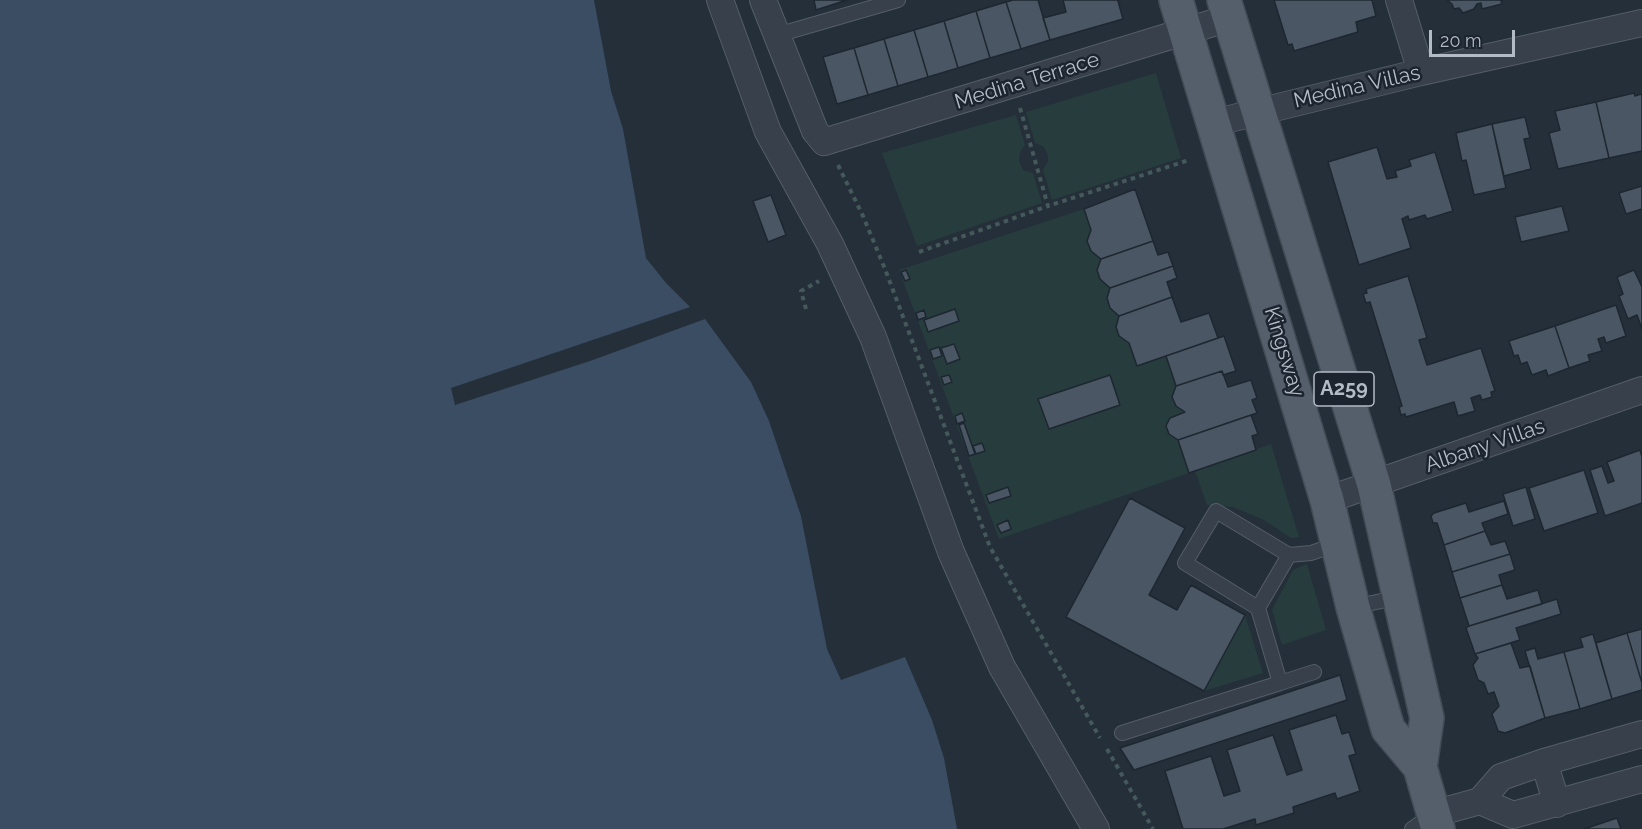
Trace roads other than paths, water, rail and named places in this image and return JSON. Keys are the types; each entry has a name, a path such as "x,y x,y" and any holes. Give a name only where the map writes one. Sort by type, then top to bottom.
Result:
{"main road":[{"name":"Kingsway","path":"1176,0 1278,331 1327,500 1353,607 1388,729 1420,767"},
{"name":"Kingsway","path":"1227,9 1374,484 1427,718 1420,767 1428,824"}],"street":[{"path":"720,0 768,132 830,244 873,337 951,552 1002,667 1096,829"},
{"path":"764,0 777,35"},
{"path":"1399,0 1421,72"},
{"name":"Medina Terrace","path":"777,35 815,131 824,142 1186,32 1227,9"},
{"name":"Medina Villas","path":"1213,123 1421,72 1642,23"},
{"name":"Albany Villas","path":"1327,500 1642,390"},
{"path":"1428,824 1479,801 1502,777 1544,762 1642,734"},
{"path":"1544,762 1557,804"},
{"path":"1479,801 1512,815 1642,779"},
{"path":"1479,801 1489,829"}],"lane":[{"path":"777,35 898,0"},
{"path":"1280,683 1258,608 1185,563 1216,511 1288,555 1311,553 1339,544"},
{"path":"1258,608 1288,555"},
{"path":"1353,607 1400,597"},
{"path":"1122,733 1314,672"}],"water":[{"path":"0,0 594,0 611,91 623,129 646,258 666,283 690,307 451,388 455,405 590,361 705,319 751,382 769,421 801,516 827,649 841,680 905,657 932,720 944,758 957,829 0,829"}]}
